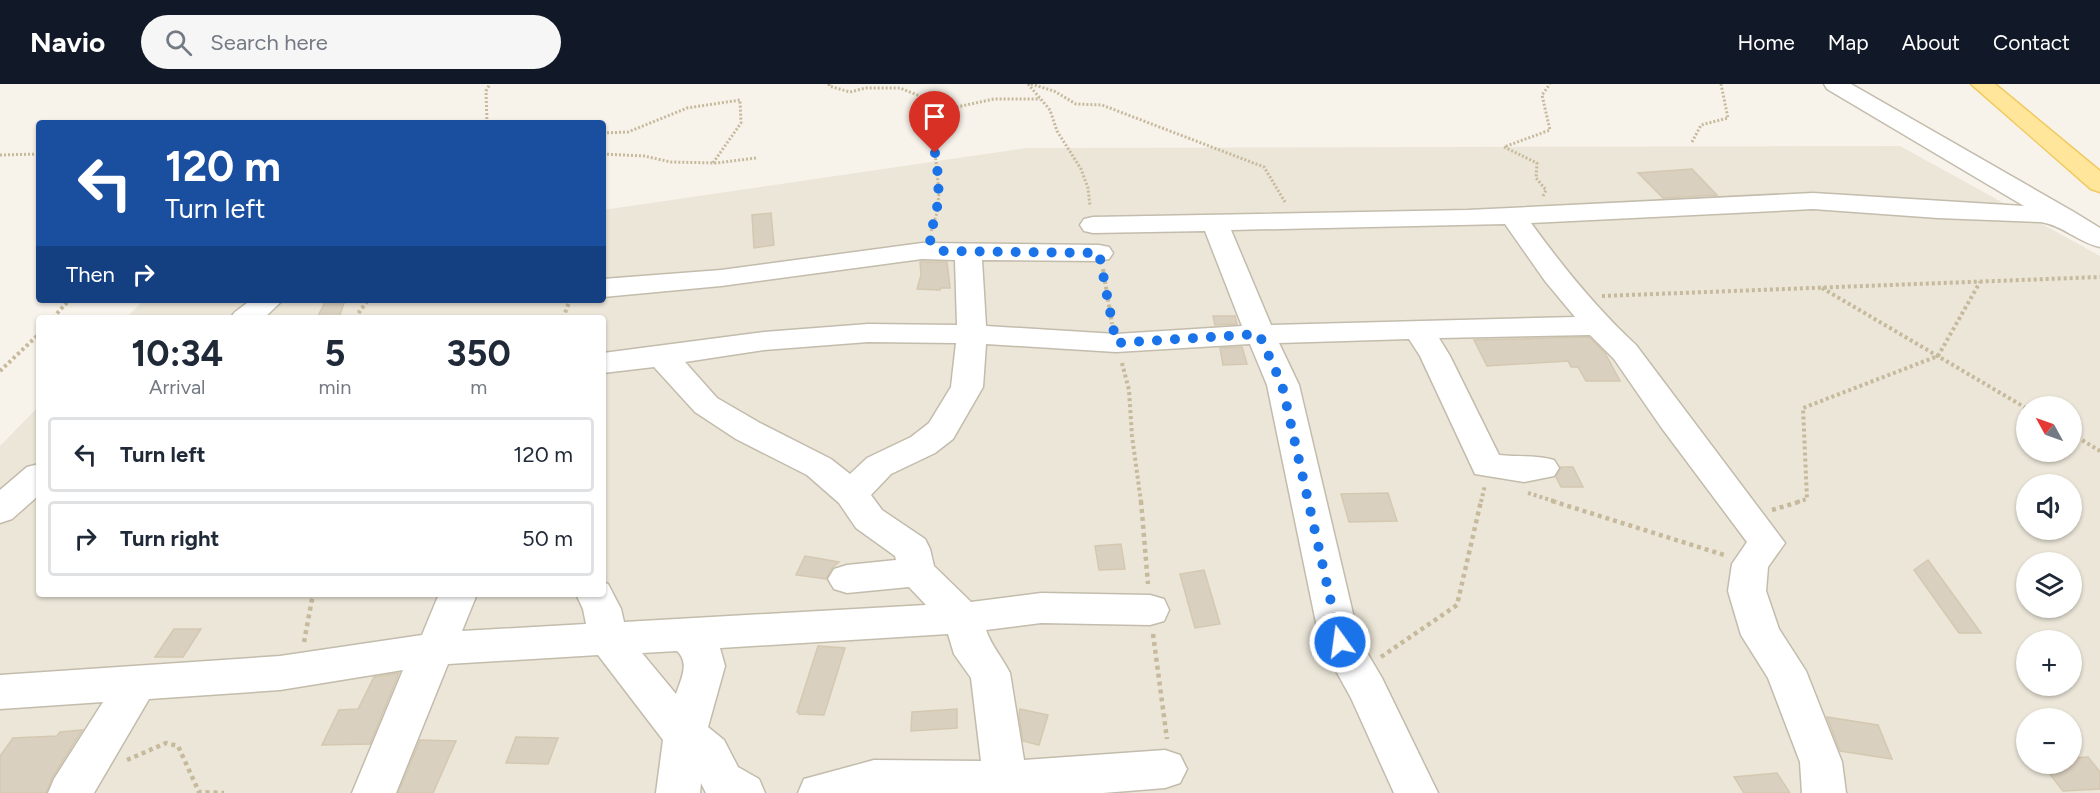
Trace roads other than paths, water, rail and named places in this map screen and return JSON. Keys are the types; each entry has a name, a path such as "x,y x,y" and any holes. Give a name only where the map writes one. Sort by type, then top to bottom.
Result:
{"main road":[{"path":"1982,84 2100,184"}],"street":[{"path":"1835,84 2100,239"},
{"path":"1093,225 1526,215 1813,201 1877,207 2041,214 2065,218"},
{"path":"1526,215 1555,275 1591,318 1625,352 1672,419 1767,543 1750,564 1747,591 1761,635 1786,671 1821,762 1824,793"},
{"path":"1215,222 1259,334 1282,385 1340,642 1358,672 1416,793"},
{"path":"606,288 721,278 922,251 1022,254 1099,253"},
{"path":"851,494 879,466 923,445 941,431 967,387 972,334 954,251"},
{"path":"249,315 265,303"},
{"path":"606,363 764,341 868,333 972,334 1116,343 1259,334 1419,331 1591,318"},
{"path":"1419,331 1435,356 1487,466 1524,470 1542,468"},
{"path":"662,356 706,405 748,431 819,467 851,494 868,519 912,549 917,572 963,618 974,654 990,674 1011,787"},
{"path":"0,510 36,479"},
{"path":"847,579 917,572"},
{"path":"374,793 424,669 436,649 457,597"},
{"path":"596,597 602,609 608,639 685,736 699,742 710,753 722,782 743,793"},
{"path":"0,692 280,673 436,649 963,618 1041,608 1150,610"},
{"path":"678,793 685,736 705,666 700,648 686,634"},
{"path":"70,793 138,682"},
{"path":"820,793 876,772 1011,787 1166,769"}]}
